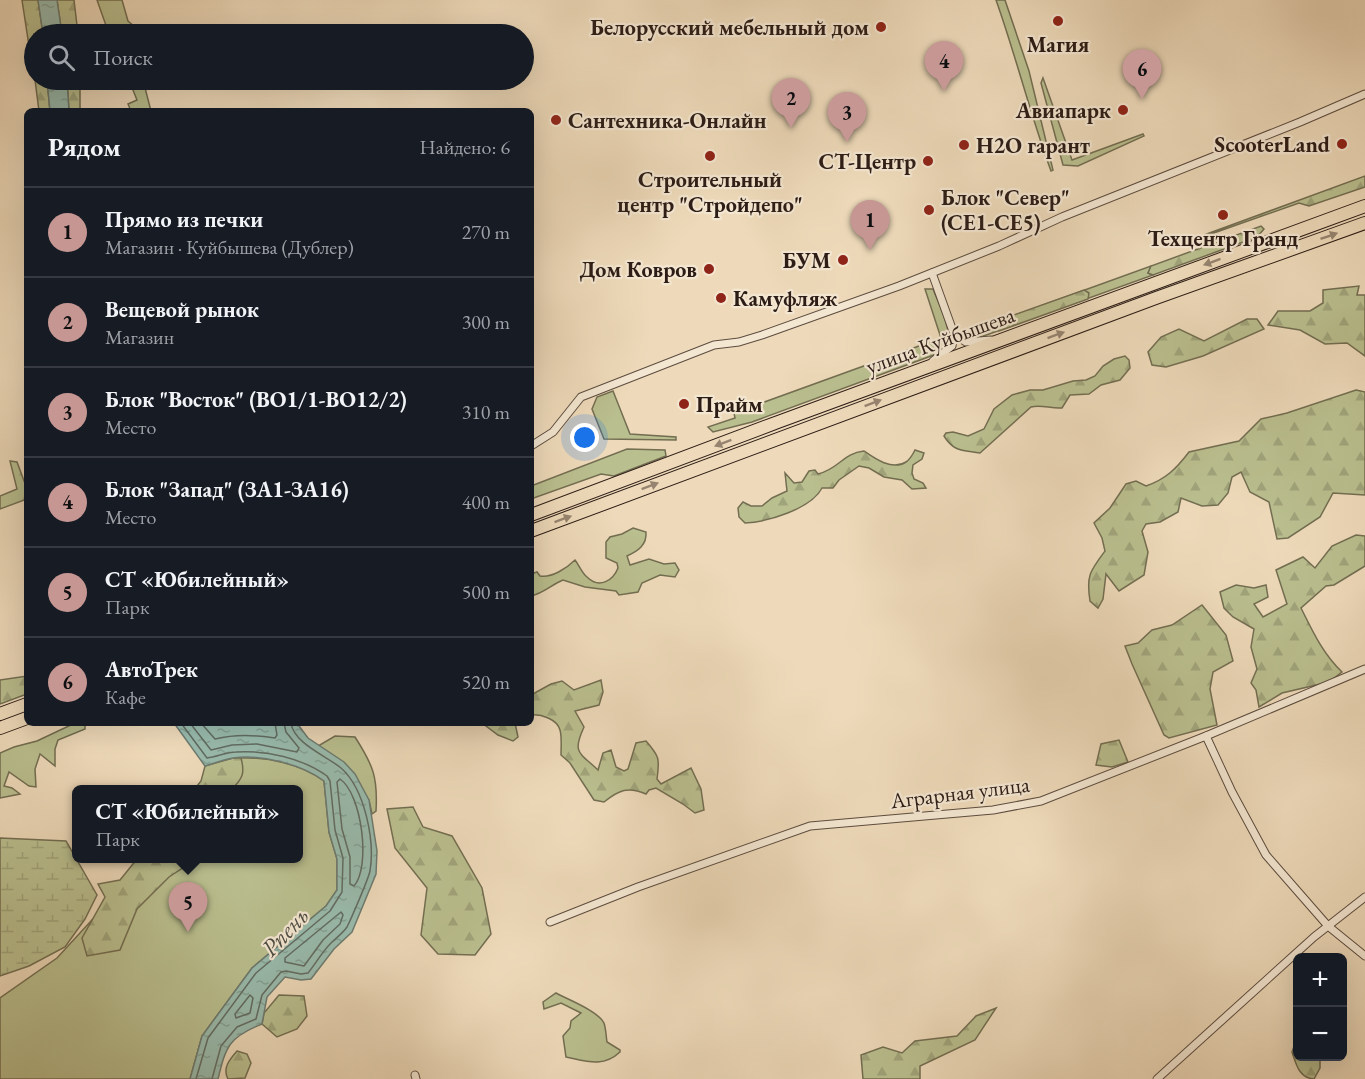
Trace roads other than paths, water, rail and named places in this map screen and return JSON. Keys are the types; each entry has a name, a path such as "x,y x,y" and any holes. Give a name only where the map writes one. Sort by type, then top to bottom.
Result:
{"highway":[{"name":"улица Куйбышева","path":"534,514 1365,206"},
{"name":"улица Куйбышева","path":"534,530 1113,314 1365,223"},
{"path":"0,714 24,705"},
{"path":"0,728 24,719"}],"street":[{"path":"534,444 553,432 581,397 714,345 740,342 932,273 1062,217 1300,123 1365,94"},
{"path":"902,378 932,362 952,346 954,333 932,273"},
{"path":"954,333 966,342 1016,335"},
{"name":"Аграрная улица","path":"550,922 810,825 993,810 1041,801 1206,736 1365,669"},
{"path":"1206,736 1232,792 1266,855 1328,926 1365,956"},
{"path":"1157,1079 1328,926 1365,897"}],"water":[{"path":"38,0 57,0 61,24 42,24"},
{"path":"48,90 68,90 69,108 50,108"},
{"path":"176,726 299,726 308,738 344,762 355,774 369,800 377,851 376,874 352,932 334,949 311,979 285,977 267,997 262,1024 242,1033 231,1044 218,1079 190,1079 202,1036 252,968 326,906 337,890 337,859 329,832 324,781 292,765 268,759 233,758 205,766"}],"place":[{"name":"Магия","path":"1058,21"},
{"name":"Белорусский мебельный дом","path":"881,27"},
{"name":"Блок \"Запад\" (ЗА1-ЗА16)","path":"944,91"},
{"name":"АвтоТрек","path":"1142,99"},
{"name":"Авиапарк","path":"1123,110"},
{"name":"Сантехника-Онлайн","path":"556,120"},
{"name":"Вещевой рынок","path":"791,128"},
{"name":"Блок \"Восток\" (ВО1/1-ВО12/2)","path":"847,142"},
{"name":"ScooterLand","path":"1342,144"},
{"name":"H2O гарант","path":"964,145"},
{"name":"Строительный центр \"Стройдепо\"","path":"710,156"},
{"name":"СТ-Центр","path":"928,161"},
{"name":"Блок \"Север\" (СЕ1-СЕ5)","path":"929,210"},
{"name":"Техцентр Гранд","path":"1223,215"},
{"name":"Прямо из печки","path":"870,250"},
{"name":"БУМ","path":"843,260"},
{"name":"Дом Ковров","path":"709,269"},
{"name":"Камуфляж","path":"721,298"},
{"name":"Прайм","path":"684,404"},
{"name":"СТ «Юбилейный»","path":"188,932"}],"water label":[{"name":"Рпень","path":"285,932"}]}
